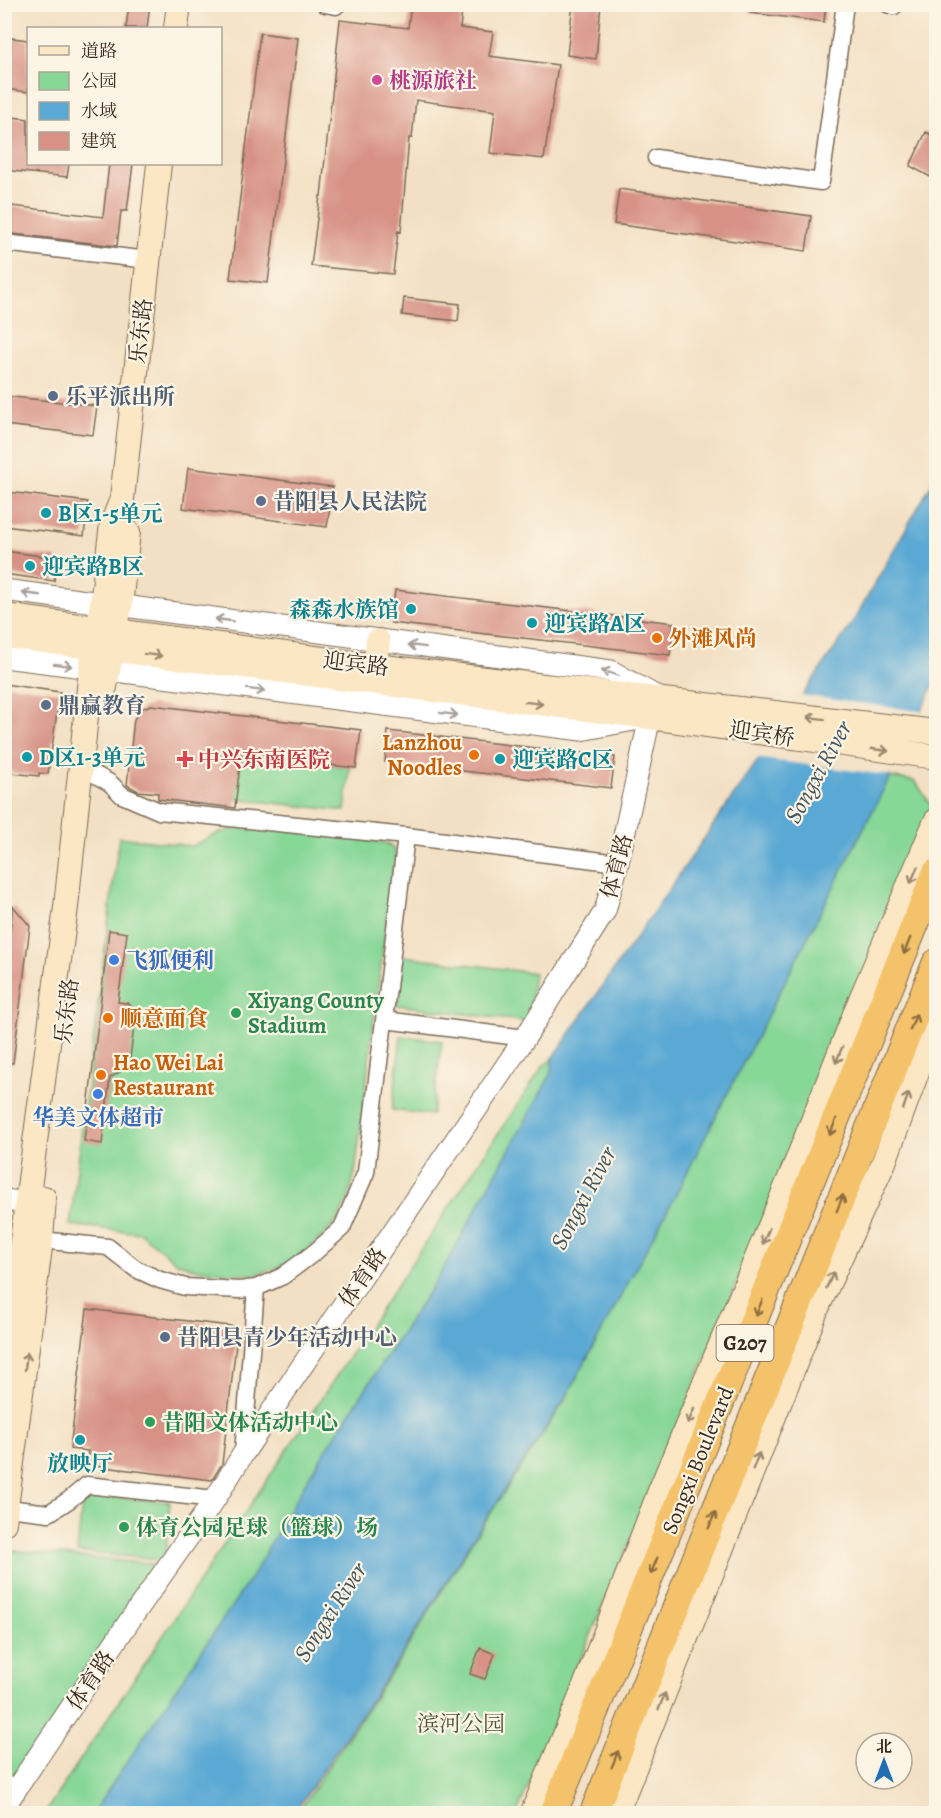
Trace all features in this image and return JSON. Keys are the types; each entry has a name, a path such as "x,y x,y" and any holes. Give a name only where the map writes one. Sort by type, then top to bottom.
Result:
{"highway":[{"name":"Songxi Boulevard","path":"554,1814 588,1703 936,873"},
{"name":"Songxi Boulevard","path":"593,1814 936,963"}],"main road":[{"path":"176,27 179,4"},
{"name":"乐东路","path":"4,1377 29,1203 67,898 111,605 112,524 122,499 159,165"},
{"name":"迎宾路","path":"4,616 103,649"},
{"name":"迎宾路","path":"4,636 373,685 656,708 702,715"},
{"path":"373,685 378,641"},
{"name":"乐东路","path":"6,1516 41,1240 43,1206 94,774 103,649"},
{"name":"迎宾桥","path":"702,715 936,732"},
{"name":"迎宾桥","path":"702,715 935,757"},
{"path":"532,1814 588,1703 660,1491 936,821"},
{"path":"616,1814 817,1308 884,1162 936,1020"}],"street":[{"path":"656,158 821,182 845,4"},
{"path":"887,4 894,6 896,4"},
{"path":"4,243 147,260"},
{"path":"4,590 611,671 656,708"},
{"path":"4,657 103,649 373,685"},
{"name":"体育路","path":"4,1807 128,1623 215,1500 243,1454 525,1038 604,911 656,708"},
{"path":"94,774 110,783 122,795 159,811 406,836 618,863"},
{"path":"41,1240 108,1247 136,1269 160,1280 185,1287 214,1290 256,1288 283,1276 342,1228 366,1172 406,836"},
{"path":"385,1020 525,1038"},
{"path":"4,1200 29,1203"},
{"path":"243,1454 256,1288"},
{"path":"6,1516 49,1513 59,1508 87,1485 215,1500"}],"green space":[{"path":"241,755 350,767 345,811 236,799"},
{"name":"滨河公园","path":"887,777 915,781 935,811 853,1002 517,1813 297,1814 399,1661 475,1537 565,1400"},
{"name":"Xiyang County Stadium","path":"238,828 286,829 385,843 393,847 395,853 355,1173 348,1200 337,1221 301,1256 279,1267 254,1275 195,1269 175,1261 140,1233 70,1225 119,837 192,846 219,833"},
{"path":"403,956 534,973 528,1022 397,1005"},
{"path":"401,1036 442,1041 432,1115 392,1110"},
{"path":"559,1055 555,1078 451,1273 107,1813 44,1814 544,1065"},
{"name":"体育公园足球（篮球）场","path":"83,1494 170,1502 165,1560 77,1552"},
{"path":"8,1550 163,1565 5,1800 4,1581"}],"water":[{"name":"Songxi River","path":"936,476 936,680 890,777 672,1202 565,1399 474,1537 397,1662 294,1813 92,1814 254,1573 311,1473 442,1271 550,1076 553,1058 851,625"}],"pier":[{"path":"799,695 925,712 894,776 755,758"}],"building":[{"path":"129,4 150,4 147,27 126,27"},
{"path":"411,4 463,4 460,28 493,32 489,56 558,65 544,159 490,153 495,111 416,100 412,138 409,138 401,232 398,231 393,274 311,266 340,20 408,28"},
{"path":"573,4 601,4 596,59 567,55"},
{"path":"751,4 826,4 824,22 750,13"},
{"path":"260,33 298,38 268,283 230,279"},
{"path":"4,37 27,40 27,92 4,89"},
{"path":"4,116 27,119 27,165 69,165 67,177 4,170"},
{"path":"926,132 936,137 936,180 910,166"},
{"path":"109,165 133,165 127,211 121,211 117,246 4,233 4,205 103,217"},
{"path":"619,189 811,216 806,251 614,224"},
{"path":"404,298 460,304 458,321 402,315"},
{"path":"4,396 97,406 93,435 4,425"},
{"path":"188,468 333,487 327,527 183,508"},
{"name":"B区1-5单元","path":"8,492 88,502 84,536 4,526"},
{"name":"迎宾路B区","path":"4,551 57,558 54,581 4,574"},
{"name":"迎宾路A区","path":"395,590 674,623 670,655 391,623"},
{"path":"4,684 60,692 48,774 39,773 39,776 11,773 11,769 4,768"},
{"name":"中兴东南医院","path":"151,705 361,730 356,768 241,755 235,808 158,799 158,793 138,791 127,785 134,719 141,709"},
{"name":"迎宾路C区","path":"388,731 615,757 611,788 385,762"},
{"path":"13,906 30,926 13,1063 4,1062 4,976"},
{"path":"109,930 127,933 118,1002 127,1003 136,1011 129,1066 110,1078 102,1144 84,1141"},
{"name":"昔阳文体活动中心","path":"87,1309 238,1327 222,1464 212,1480 87,1465 88,1451 70,1449"},
{"path":"480,1648 495,1654 485,1679 470,1674"}],"place":[{"name":"桃源旅社","path":"377,80"},
{"name":"乐平派出所","path":"53,396"},
{"name":"昔阳县人民法院","path":"261,501"},
{"name":"B区1-5单元","path":"46,513"},
{"name":"迎宾路B区","path":"30,566"},
{"name":"森森水族馆","path":"411,609"},
{"name":"迎宾路A区","path":"532,623"},
{"name":"外滩风尚","path":"657,638"},
{"name":"鼎赢教育","path":"46,705"},
{"name":"Lanzhou Noodles","path":"474,755"},
{"name":"D区1-3单元","path":"27,757"},
{"name":"中兴东南医院","path":"185,759"},
{"name":"迎宾路C区","path":"500,759"},
{"name":"飞狐便利","path":"114,960"},
{"name":"Xiyang County Stadium","path":"236,1013"},
{"name":"顺意面食","path":"108,1018"},
{"name":"Hao Wei Lai Restaurant","path":"101,1075"},
{"name":"华美文体超市","path":"98,1094"},
{"name":"昔阳县青少年活动中心","path":"165,1337"},
{"name":"昔阳文体活动中心","path":"150,1422"},
{"name":"放映厅","path":"80,1440"},
{"name":"体育公园足球（篮球）场","path":"124,1527"}]}
